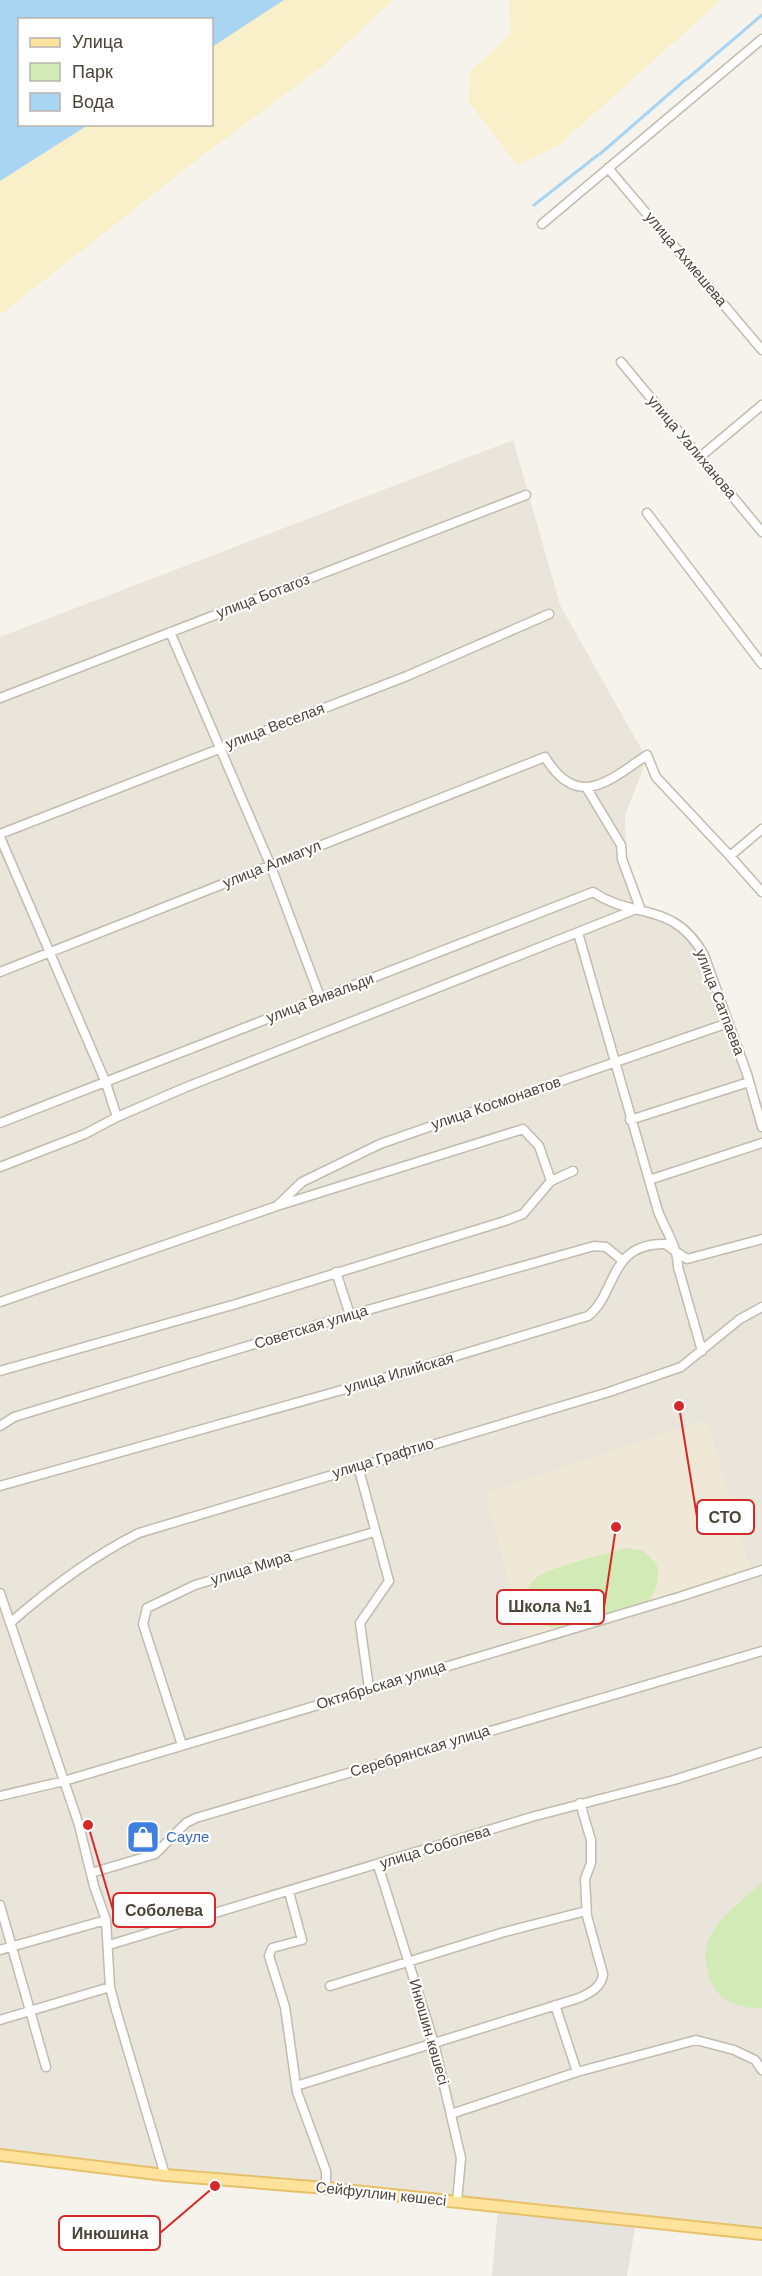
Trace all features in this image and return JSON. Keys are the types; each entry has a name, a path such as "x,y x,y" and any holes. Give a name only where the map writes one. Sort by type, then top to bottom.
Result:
{"main road":[{"name":"Сейфуллин көшесі","path":"0,2155 165,2175 326,2188 762,2234"}],"street":[{"path":"542,224 762,39"},
{"name":"улица Ахмешева","path":"608,168 762,350"},
{"name":"улица Уалиханова","path":"621,362 762,532"},
{"path":"700,457 762,405"},
{"name":"улица Ботагоз","path":"0,698 526,495"},
{"path":"647,513 760,662"},
{"name":"улица Веселая","path":"0,836 219,747 407,676 549,615"},
{"path":"170,632 270,864 320,997"},
{"path":"586,787 593,787 619,774 647,755 656,777 762,892"},
{"name":"улица Алмагул","path":"0,972 545,757 556,775 568,785 586,787"},
{"path":"0,1167 85,1134 117,1117 640,908 622,859 621,845 586,787"},
{"path":"730,856 760,834"},
{"path":"0,836 106,1083 117,1117"},
{"name":"улица Вивальди","path":"0,1123 593,892 609,903 640,908"},
{"name":"улица Сатпаева","path":"640,908 663,915 696,939 728,1023 762,1127"},
{"path":"578,933 630,1120 667,1237 678,1253 678,1267 702,1351"},
{"name":"улица Космонавтов","path":"277,1206 302,1182 362,1152 728,1023"},
{"path":"630,1120 749,1083"},
{"name":"улица Космонавтов","path":"0,1302 277,1206 523,1129 538,1146 551,1181"},
{"path":"649,1180 762,1143"},
{"path":"0,1371 236,1304 523,1214 551,1181 573,1171"},
{"name":"улица Илийская","path":"0,1486 367,1383 588,1316 598,1307 610,1279 623,1261 640,1249 665,1244 687,1259 762,1239"},
{"name":"Советская улица","path":"0,1426 14,1417 350,1315 594,1246 606,1247 623,1261"},
{"path":"336,1272 350,1315"},
{"name":"улица Графтио","path":"10,1623 50,1588 111,1547 139,1533 609,1392 681,1367 740,1319 762,1307"},
{"path":"358,1466 389,1581 360,1623 369,1688"},
{"name":"улица Мира","path":"182,1745 143,1624 147,1608 195,1585 374,1532"},
{"name":"Октябрьская улица","path":"0,1796 64,1781 369,1688 679,1598 762,1570"},
{"path":"0,1593 79,1825 106,1920 110,1987 165,2175"},
{"name":"Серебрянская улица","path":"91,1873 155,1854 186,1823 196,1818 762,1651"},
{"name":"улица Соболева","path":"109,1944 580,1803 674,1780 762,1752"},
{"path":"296,2086 579,1998 602,1981 603,1974 586,1911 585,1879 591,1863 591,1840 580,1803"},
{"name":"Инюшин көшесі","path":"378,1864 434,2043 451,2114 461,2158 457,2202"},
{"path":"288,1892 302,1940 272,1948 269,1956 285,2007 301,2109 327,2171 326,2188"},
{"path":"0,1905 46,2067"},
{"path":"330,1986 501,1933 586,1911"},
{"path":"0,1950 106,1920"},
{"path":"0,2020 110,1987"},
{"path":"555,2006 577,2072"},
{"path":"451,2114 577,2072 696,2040 734,2050 755,2060 762,2070"}],"shaded area":[{"path":"513,440 560,605 647,759 625,815 626,860 642,907 696,939 762,1127 762,2234 0,2155 0,637"},
{"path":"707,1420 750,1569 701,1587 524,1639 485,1493"},
{"path":"498,2207 636,2222 627,2276 492,2276"}],"green space":[{"path":"626,1548 644,1551 657,1565 656,1586 652,1596 644,1604 562,1628 542,1625 530,1615 525,1596 537,1577 566,1565"},
{"path":"762,1882 762,2008 754,2008 734,2004 717,1992 709,1976 706,1949 718,1924"}],"sand":[{"path":"284,0 393,0 319,69 203,155 0,315 0,181 86,126 213,126 213,46"},
{"path":"509,0 721,0 559,145 517,165 469,102 470,72 510,34"}],"water":[{"path":"0,0 284,0 213,46 213,18 18,18 18,126 86,126 0,181"}],"waterway":[{"path":"687,79 762,15"},
{"path":"600,154 685,80"},
{"path":"534,205 598,155"}],"place":[{"name":"СТО","path":"679,1406"},
{"name":"Школа №1","path":"616,1527"},
{"name":"Соболева","path":"88,1825"},
{"name":"Сауле","path":"143,1837"},
{"name":"Инюшина","path":"215,2186"}]}
